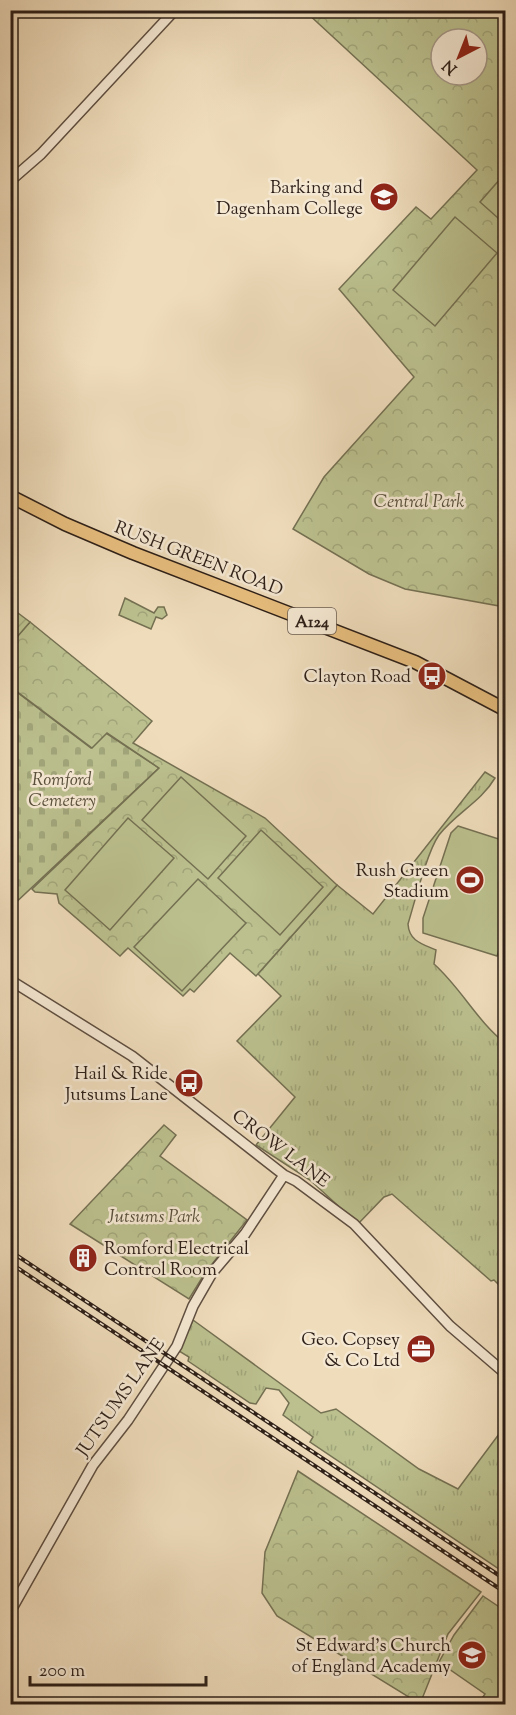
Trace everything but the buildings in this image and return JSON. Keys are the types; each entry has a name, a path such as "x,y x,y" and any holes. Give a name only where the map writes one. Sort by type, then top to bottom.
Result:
{"main road":[{"name":"RUSH GREEN ROAD","path":"10,496 133,553 376,645 444,675 506,710"},
{"path":"10,1700 19,1704"}],"street":[{"path":"10,181 41,154 175,10"},
{"name":"CROW LANE","path":"10,980 132,1056 284,1175 296,1181 354,1224 450,1326 506,1374"},
{"name":"JUTSUMS LANE","path":"10,1612 93,1465 128,1420 177,1346 193,1306 212,1274 245,1234 284,1175"}],"green space":[{"name":"Central Park","path":"305,11 505,11 505,607 405,589 369,574 293,529 324,477 414,377 339,289 416,207 431,219 477,170"},
{"path":"501,178 505,183 505,210 498,218 480,202"},
{"path":"455,217 497,253 435,326 393,290"},
{"path":"125,598 154,613 158,607 164,607 167,615 162,619 156,617 151,629 119,615"},
{"path":"10,607 30,622 11,644 10,644"},
{"path":"30,622 152,721 133,743 265,818 337,885 256,976 230,953 194,992 190,989 183,996 128,948 120,956 59,903 57,894 35,892 32,889 159,768 107,733 92,748 11,687 10,644"},
{"name":"Romford Cemetery","path":"10,687 91,748 106,733 159,768 11,907"},
{"path":"485,772 495,778 476,801 439,835 426,865 408,924 414,938 421,944 436,950 434,964 453,983 486,1025 505,1043 505,1291 392,1194 384,1197 358,1224 310,1180 256,1145 295,1097 237,1041 281,996 258,974 337,885 373,914"},
{"path":"181,777 246,836 208,879 142,820"},
{"path":"128,818 174,858 110,930 65,890"},
{"name":"Rush Green Stadium","path":"458,826 505,841 505,931 497,956 423,933 423,918 451,833"},
{"path":"261,830 323,887 280,935 218,878"},
{"path":"198,879 246,923 182,991 134,947"},
{"path":"505,983 506,1042 501,1032"},
{"name":"Jutsums Park","path":"164,1125 176,1135 160,1156 247,1220 205,1273 189,1299 70,1224"},
{"path":"193,1320 321,1413 336,1409 419,1469 458,1489 505,1426 505,1573 310,1442 313,1437 283,1415 289,1403 279,1390 266,1388 256,1404 250,1403 188,1361 189,1357 179,1351"},
{"path":"298,1471 481,1592 448,1634 420,1704 277,1616 262,1593 265,1552"},
{"name":"St Edward's Church of England Academy","path":"483,1596 505,1611 505,1704 478,1704 485,1694 439,1662 454,1635"}],"railway":[{"path":"10,1251 506,1580"},
{"path":"10,1263 506,1593"}],"place":[{"name":"Barking and Dagenham College","path":"384,197"},
{"name":"Clayton Road","path":"432,676"},
{"name":"Rush Green Stadium","path":"470,880"},
{"name":"Hail & Ride Jutsums Lane","path":"189,1083"},
{"name":"Romford Electrical Control Room","path":"83,1258"},
{"name":"Geo. Copsey & Co Ltd","path":"421,1349"},
{"name":"St Edward's Church of England Academy","path":"472,1655"}]}
